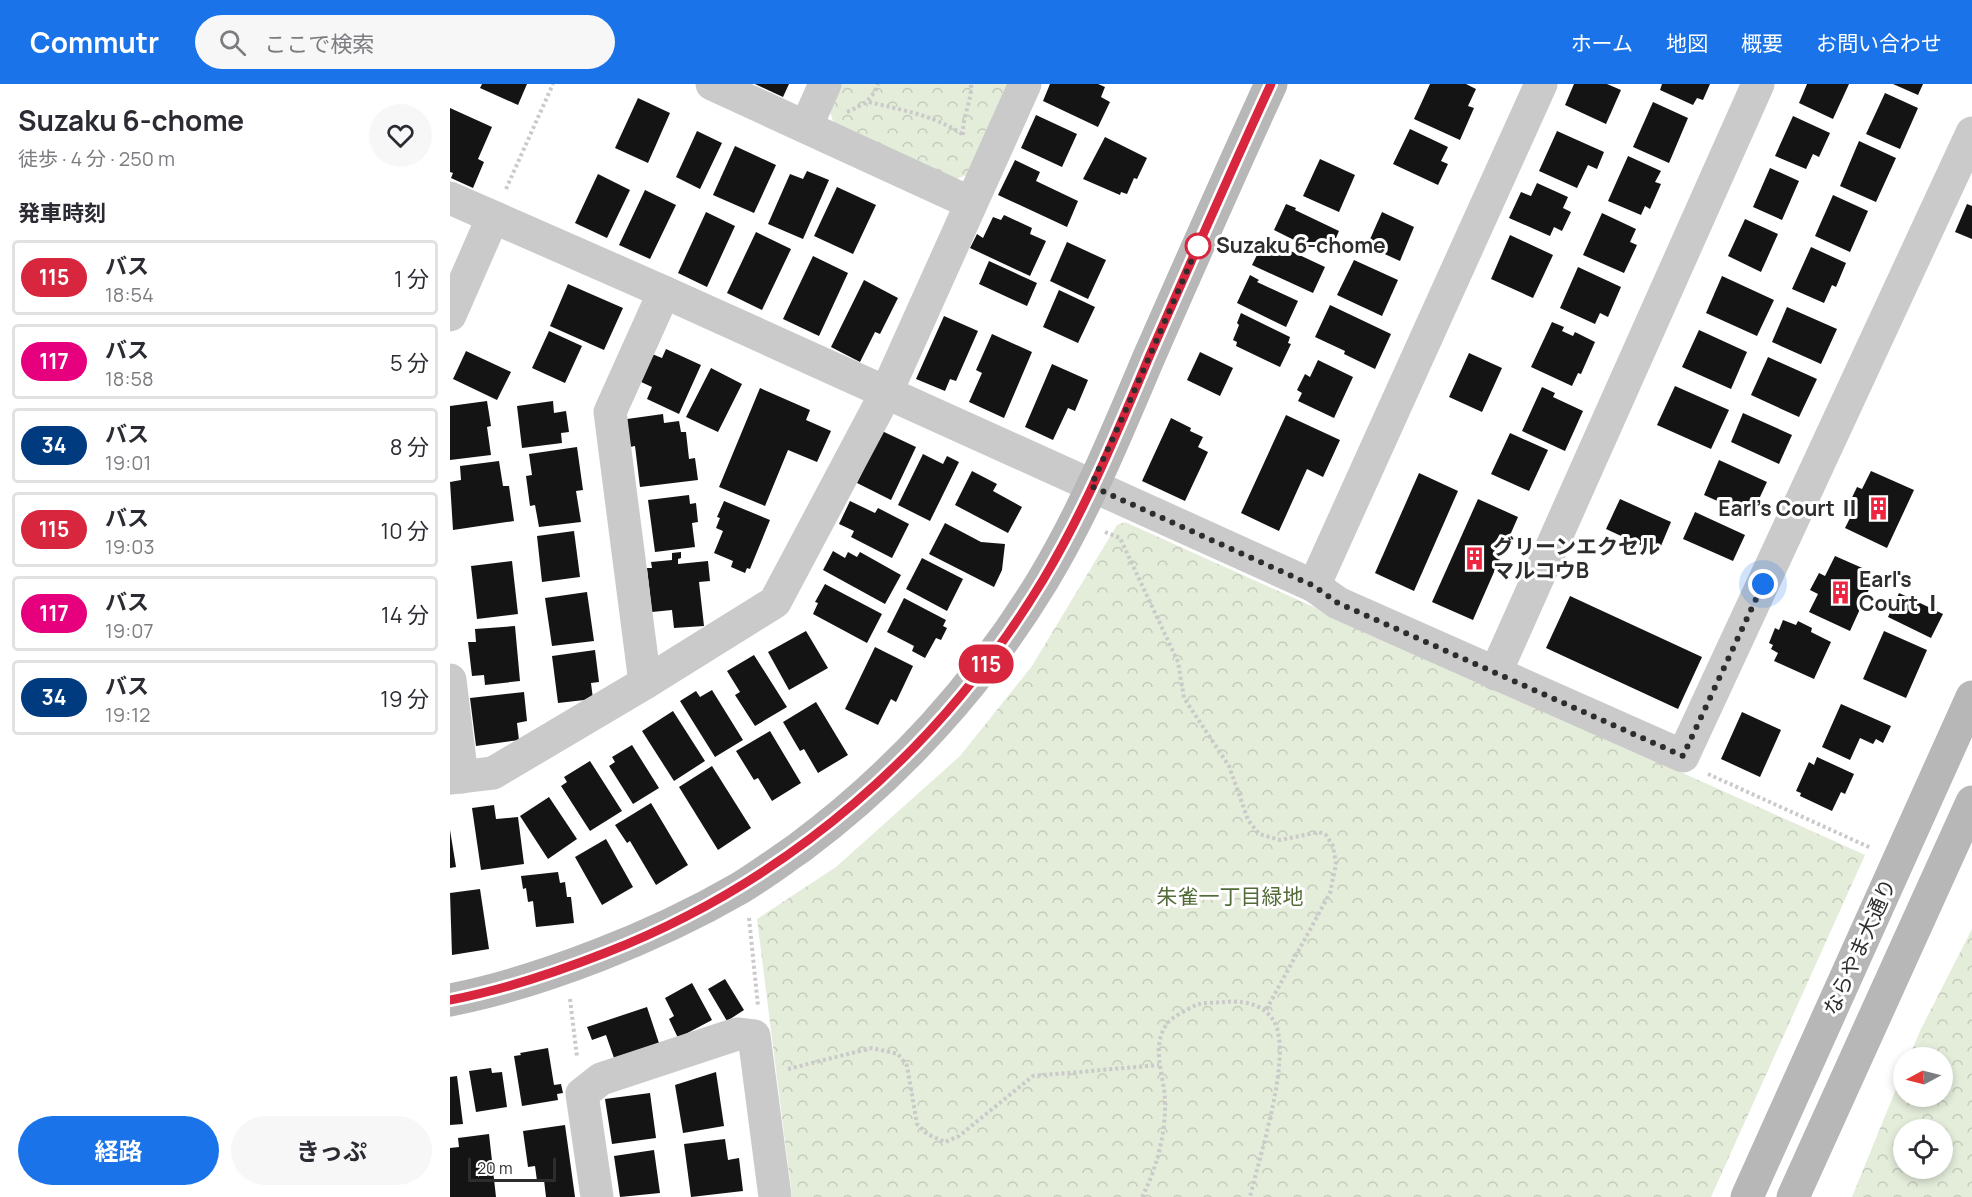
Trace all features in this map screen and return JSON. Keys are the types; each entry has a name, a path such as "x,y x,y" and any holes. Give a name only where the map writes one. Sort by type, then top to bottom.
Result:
{"street":[{"path":"712,84 971,203"},
{"path":"806,127 825,84"},
{"path":"450,680 456,777 493,773 775,603 886,393 1025,84"},
{"path":"450,1000 512,986 565,969 646,937 742,887 824,829 864,796 962,695 1002,642 1043,580 1091,486 1270,84"},
{"path":"1314,586 1541,84"},
{"path":"1495,674 1758,84"},
{"path":"450,198 664,292 1314,586 1338,603 1683,756 1972,133"},
{"path":"450,315 493,218"},
{"path":"645,683 610,412 664,292"},
{"name":"ならやま大通り","path":"1747,1197 1972,697"},
{"name":"ならやま大通り","path":"1793,1197 1972,802"},
{"path":"597,1197 582,1094 601,1079 737,1034 754,1036 775,1197"}],"path":[{"path":"493,218 553,84"},
{"path":"868,102 946,123 962,134"},
{"path":"1103,532 1120,538 1178,662 1184,698 1229,766 1248,820 1259,834 1280,840 1318,832 1326,835 1333,846 1336,864 1330,893 1265,1012"},
{"path":"1683,756 1702,771 1875,850"},
{"path":"749,916 759,1019 754,1036"},
{"path":"570,997 582,1094"},
{"path":"1142,1197 1159,1155 1163,1131 1165,1100 1158,1044 1167,1023 1198,1005 1238,1001 1260,1007 1275,1023 1280,1050 1279,1076 1250,1197"},
{"path":"758,1076 872,1048 898,1054 906,1066 917,1124 927,1134 945,1142 959,1136 1033,1076 1160,1065"}],"green space":[{"path":"840,84 1011,84 970,174 953,180 835,127 829,109"},
{"name":"朱雀一丁目緑地","path":"1125,522 1865,855 1711,1197 792,1197 757,919 836,867 960,756 1032,666 1117,525"},
{"path":"1972,929 1972,1197 1852,1197 1893,1097 1893,1107 1953,1107 1953,1047 1913,1047"}],"building":[{"path":"482,84 527,84 518,105 480,88"},
{"path":"755,84 789,84 783,97"},
{"path":"1050,84 1098,84 1105,87 1101,97 1110,102 1098,127 1043,101"},
{"path":"1430,84 1466,84 1476,89 1468,106 1474,108 1460,140 1414,119"},
{"path":"1574,84 1607,84 1621,90 1606,124 1565,105"},
{"path":"1662,84 1710,84 1703,100 1697,98 1693,105 1660,90"},
{"path":"1807,84 1849,84 1833,119 1799,103"},
{"path":"1893,84 1923,84 1918,95"},
{"path":"1885,93 1918,108 1900,149 1866,134"},
{"path":"638,98 670,113 648,163 615,148"},
{"path":"1653,102 1688,118 1669,163 1633,147"},
{"path":"450,108 492,127 478,159 484,162 473,188 451,178 453,173 450,172"},
{"path":"1036,115 1077,134 1062,167 1021,148"},
{"path":"1793,116 1830,133 1819,157 1813,154 1806,169 1775,156"},
{"path":"1410,129 1448,147 1441,161 1448,164 1438,185 1393,164"},
{"path":"697,131 722,143 700,189 676,177"},
{"path":"1557,131 1604,152 1597,169 1588,165 1577,188 1539,171"},
{"path":"1105,137 1147,158 1127,194 1121,192 1120,195 1083,179"},
{"path":"1859,141 1896,158 1876,202 1840,186"},
{"path":"735,146 776,165 754,213 713,195"},
{"path":"1628,156 1661,171 1655,182 1661,184 1650,209 1645,206 1641,215 1608,201"},
{"path":"1320,159 1355,175 1339,212 1303,196"},
{"path":"1015,160 1040,172 1036,181 1078,201 1067,227 998,195"},
{"path":"1770,168 1799,181 1782,220 1753,207"},
{"path":"807,171 829,180 803,239 768,224 790,174 803,179"},
{"path":"598,174 630,190 607,238 575,223"},
{"path":"1537,183 1568,197 1563,208 1571,212 1562,231 1554,227 1550,236 1509,218 1521,192 1531,196"},
{"path":"837,187 876,205 853,254 814,236"},
{"path":"645,190 676,205 650,259 619,245"},
{"path":"1833,195 1868,211 1850,252 1815,236"},
{"path":"1286,204 1339,231 1330,252 1325,250 1324,255 1274,230"},
{"path":"1967,204 1972,206 1972,239 1955,232"},
{"path":"706,212 735,226 707,287 678,273"},
{"path":"1382,212 1414,227 1400,261 1367,246"},
{"path":"1602,213 1636,229 1630,242 1637,245 1624,273 1583,255"},
{"path":"1004,215 1032,228 1030,234 1046,241 1030,276 970,248 977,234 983,238 993,217 1001,220"},
{"path":"1745,219 1778,234 1761,272 1728,256"},
{"path":"756,232 791,249 762,310 727,293"},
{"path":"1510,235 1553,255 1533,298 1491,279"},
{"path":"1265,239 1325,267 1313,293 1252,265"},
{"path":"1067,242 1106,260 1088,299 1050,281"},
{"path":"1811,247 1846,263 1836,287 1832,285 1824,303 1792,289"},
{"path":"813,256 848,273 819,336 783,319"},
{"path":"1354,260 1398,280 1382,316 1337,295"},
{"path":"989,261 1037,283 1027,306 979,284"},
{"path":"1578,267 1621,287 1608,317 1600,313 1595,324 1560,308"},
{"path":"1250,275 1259,280 1257,282 1298,301 1286,327 1237,303"},
{"path":"1722,276 1774,300 1757,336 1706,313"},
{"path":"864,280 898,298 880,334 875,332 860,362 831,347"},
{"path":"568,284 623,308 604,350 550,326"},
{"path":"1059,290 1095,307 1078,343 1043,327"},
{"path":"1330,305 1391,334 1375,369 1315,337"},
{"path":"1787,307 1837,329 1821,364 1772,342"},
{"path":"1241,313 1290,337 1288,343 1291,344 1280,367 1236,346 1237,342 1233,340"},
{"path":"944,316 978,331 956,381 950,379 945,391 916,379"},
{"path":"1552,322 1564,327 1562,331 1573,336 1575,332 1595,342 1581,374 1578,373 1572,386 1531,367"},
{"path":"1699,330 1747,352 1731,389 1682,367"},
{"path":"549,331 582,346 565,383 532,368"},
{"path":"992,334 1032,352 1004,418 969,402 982,373 976,370"},
{"path":"666,349 701,365 679,414 647,399 652,387 639,381 652,354 662,358"},
{"path":"466,351 511,372 497,400 453,379"},
{"path":"1200,352 1233,368 1220,396 1187,380"},
{"path":"1469,353 1502,368 1482,412 1449,397"},
{"path":"1768,357 1817,379 1799,417 1751,395"},
{"path":"1318,360 1353,377 1334,418 1298,401 1302,393 1297,390 1305,374 1310,377"},
{"path":"1052,364 1088,380 1075,411 1068,408 1053,440 1025,427"},
{"path":"711,368 742,384 718,432 686,417"},
{"path":"1675,386 1729,410 1711,449 1657,425"},
{"path":"1542,387 1555,393 1553,397 1583,411 1565,451 1522,431"},
{"path":"760,388 810,410 806,420 831,431 817,462 788,450 765,506 719,487"},
{"path":"487,401 491,426 487,427 491,455 450,460 450,406"},
{"path":"553,401 554,413 566,411 569,432 561,433 562,443 522,448 517,406"},
{"path":"1743,413 1792,435 1779,464 1731,442"},
{"path":"663,414 664,423 679,421 681,432 686,432 689,459 695,458 698,480 640,487 635,446 630,447 627,419"},
{"path":"1286,415 1340,440 1323,477 1307,469 1279,531 1241,513"},
{"path":"1171,418 1203,437 1198,447 1208,452 1185,501 1142,481"},
{"path":"882,431 916,447 891,500 857,483"},
{"path":"1510,433 1548,450 1529,491 1491,474"},
{"path":"577,447 583,490 576,491 581,522 539,527 535,505 530,506 526,476 532,475 529,454"},
{"path":"923,454 943,464 947,456 959,462 930,521 898,505"},
{"path":"1719,460 1767,482 1751,516 1704,495"},
{"path":"499,461 503,486 509,486 514,521 453,530 450,482 461,480 460,466"},
{"path":"972,471 997,484 993,491 1022,507 1008,533 955,505"},
{"name":"Earl's Court Ⅱ","path":"1871,471 1914,490 1887,548 1845,528 1854,510 1847,508 1857,487 1862,489"},
{"path":"1419,473 1458,491 1414,591 1375,573"},
{"path":"689,495 690,504 696,503 698,522 692,523 695,547 655,552 648,500"},
{"name":"グリーンエクセル マルコウB","path":"1478,499 1518,517 1473,620 1432,602"},
{"path":"1620,499 1671,522 1658,553 1606,529"},
{"path":"724,501 770,520 750,569 747,568 745,573 731,567 733,561 714,553 723,531 716,528 720,518 717,517"},
{"path":"850,501 875,513 878,508 909,524 892,558 851,537 854,531 839,524"},
{"path":"1695,512 1745,535 1733,561 1683,539"},
{"path":"945,523 981,542 1005,544 1002,570 994,587 929,554"},
{"path":"574,531 580,577 542,582 537,536"},
{"path":"833,551 845,558 848,552 857,557 860,552 901,575 885,604 823,570"},
{"path":"681,552 678,564 708,561 710,581 699,582 704,626 674,628 672,610 652,612 647,568 652,568 651,562 672,560 672,553"},
{"name":"Earl's Court Ⅰ","path":"1835,556 1876,574 1850,631 1809,612 1818,594 1810,590 1819,573 1825,576"},
{"path":"922,558 963,579 947,611 906,589"},
{"path":"512,561 518,614 477,619 471,566"},
{"path":"825,584 882,614 867,643 813,614 818,603 815,602"},
{"path":"587,592 594,641 552,646 545,598"},
{"path":"1899,593 1943,614 1931,638 1888,617"},
{"path":"1570,596 1702,657 1678,709 1546,648"},
{"path":"904,598 946,620 943,626 947,628 941,640 936,638 925,658 912,651 914,646 887,632"},
{"path":"1783,620 1796,625 1798,621 1812,628 1811,632 1831,642 1814,679 1774,661 1778,653 1771,649 1773,645 1769,643 1775,628 1779,630"},
{"path":"515,626 520,681 485,685 484,675 472,676 468,642 476,642 475,629"},
{"path":"806,631 828,668 789,690 768,652"},
{"path":"1884,631 1927,650 1906,698 1863,679"},
{"path":"875,647 913,666 896,702 891,699 878,725 845,709"},
{"path":"595,650 599,682 591,683 593,699 558,703 552,656"},
{"path":"754,655 787,707 755,726 735,695 740,692 727,671"},
{"path":"712,690 743,740 715,757 680,701 696,691 700,697"},
{"path":"524,692 527,721 517,723 519,740 476,746 470,698"},
{"path":"816,702 848,755 818,773 804,749 800,751 783,722"},
{"path":"1841,704 1891,726 1883,743 1876,739 1873,744 1860,738 1850,760 1822,747"},
{"path":"673,711 705,761 674,781 642,731"},
{"path":"1742,712 1781,730 1760,777 1721,759"},
{"path":"770,731 801,783 772,801 758,778 754,780 736,751"},
{"path":"632,745 659,788 633,804 609,766 615,762 612,757"},
{"path":"1817,757 1854,774 1845,794 1841,792 1832,811 1800,796 1801,793 1796,791 1809,762 1814,765"},
{"path":"590,761 622,811 590,831 561,786 567,782 564,777"},
{"path":"712,766 751,828 718,850 679,787"},
{"path":"549,797 577,839 548,859 520,816"},
{"path":"651,803 688,865 656,885 630,841 627,843 615,825"},
{"path":"494,805 496,819 518,817 524,864 481,870 472,808"},
{"path":"450,830 456,867 450,868"},
{"path":"606,839 633,887 602,905 575,857"},
{"path":"558,872 560,883 565,882 567,897 571,897 574,923 536,927 533,901 528,902 521,876"},
{"path":"480,889 489,949 452,955 450,893"},
{"path":"725,979 744,1010 727,1021 708,989"},
{"path":"692,983 712,1020 678,1038 669,1019 674,1016 665,998"},
{"path":"647,1007 659,1043 614,1058 606,1035 592,1040 587,1027"},
{"path":"548,1048 554,1085 561,1084 563,1093 557,1094 558,1100 522,1106 514,1056"},
{"path":"491,1068 492,1073 502,1072 507,1107 476,1112 469,1071"},
{"path":"716,1072 724,1126 683,1133 675,1085"},
{"path":"457,1076 463,1124 450,1125 450,1077"},
{"path":"650,1093 656,1138 612,1144 605,1099"},
{"path":"565,1125 575,1197 546,1197 544,1180 537,1181 535,1166 528,1167 523,1131"},
{"path":"489,1134 496,1197 450,1197 450,1148 459,1147 458,1138"},
{"path":"725,1139 728,1160 739,1158 743,1191 691,1197 684,1144"},
{"path":"654,1150 660,1193 620,1197 614,1156"}],"bus line":[{"name":"115","path":"450,1000 512,986 565,969 646,937 742,887 824,829 864,796 962,695 1002,642 1043,580 1073,524 1271,84"}],"place":[{"name":"Suzaku 6-chome","path":"1198,246"},
{"name":"Earl's Court Ⅱ","path":"1878,509"},
{"name":"グリーンエクセル マルコウB","path":"1475,559"},
{"name":"Earl's Court Ⅰ","path":"1841,592"}],"route":[{"path":"1198,246 1201,239 1091,486 1314,586 1338,603 1683,756 1763,584"}]}
